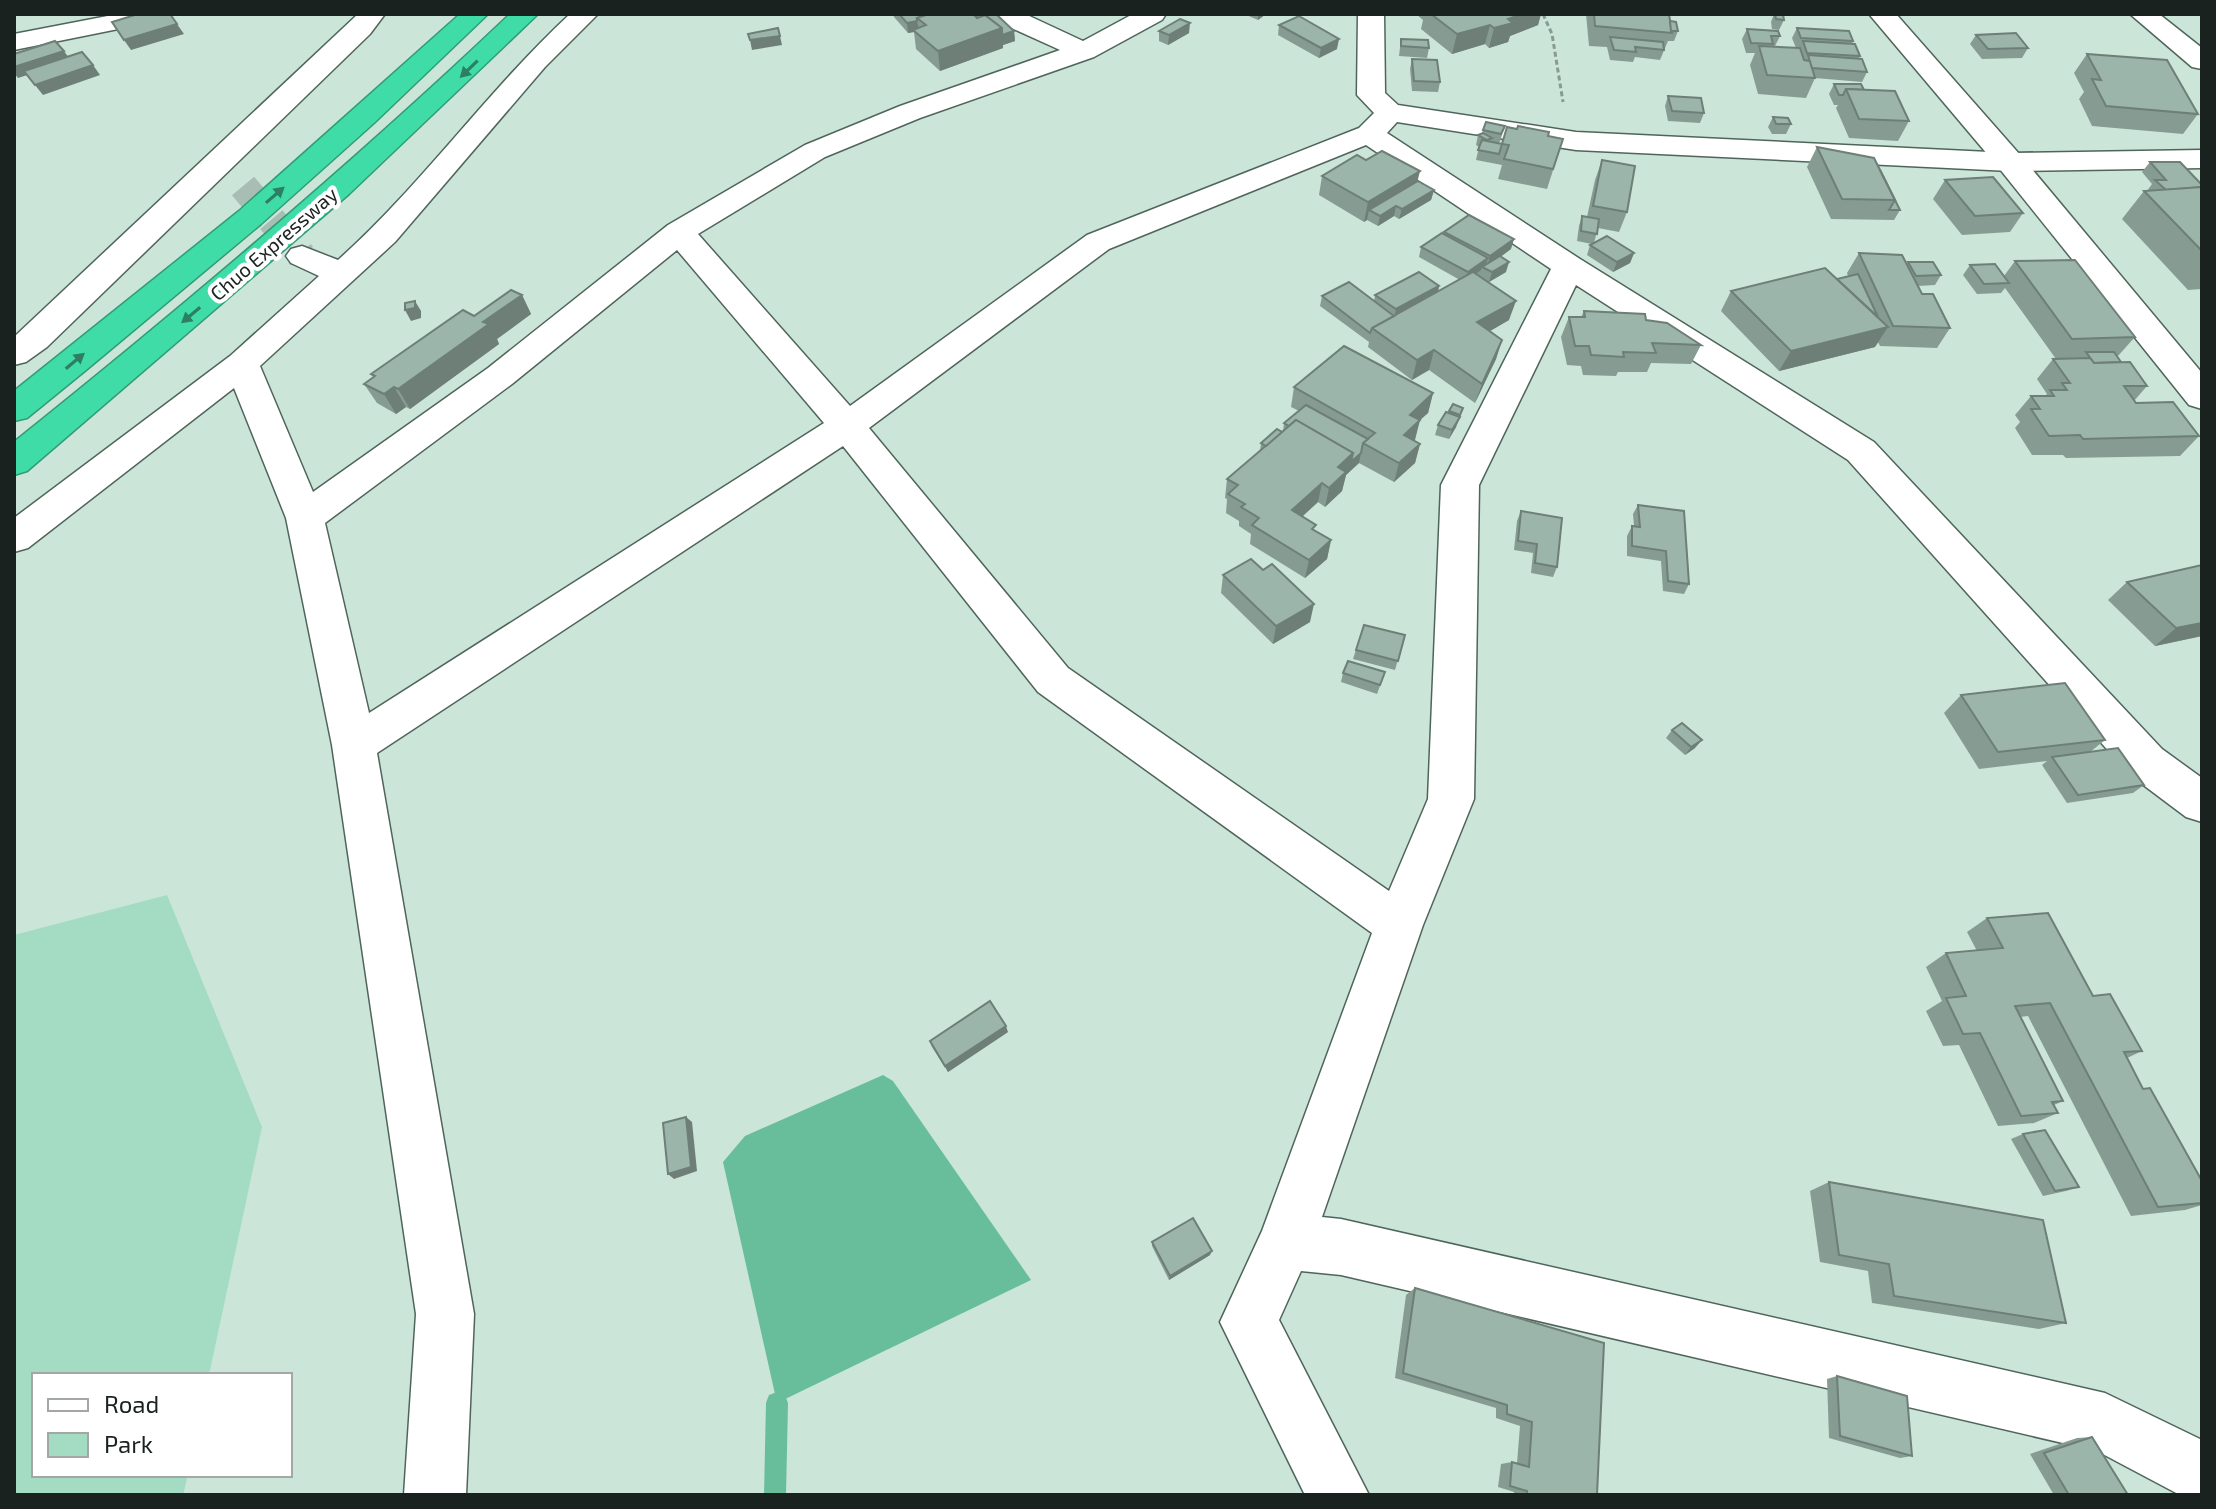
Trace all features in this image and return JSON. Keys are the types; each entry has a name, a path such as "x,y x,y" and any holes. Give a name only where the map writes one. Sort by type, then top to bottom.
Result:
{"highway":[{"name":"Chuo Expressway","path":"14,409 271,199 475,14"},
{"name":"Chuo Expressway","path":"14,462 312,213 525,14"}],"street":[{"path":"14,42 153,14"},
{"path":"14,354 35,339 361,28 372,14"},
{"path":"14,538 242,364 384,235 535,61 585,14"},
{"path":"1003,14 1084,51"},
{"path":"305,518 500,376 679,232 815,151 910,112 1084,51 1153,14"},
{"path":"1371,14 1371,95 1380,123 1569,266 1861,451 2146,762 2202,803"},
{"path":"1882,14 2010,162 2202,397"},
{"path":"2143,14 2202,61"},
{"path":"354,745 847,426 1098,242 1380,123 1426,116 1556,137 2010,162 2202,159"},
{"path":"204,177 243,186"},
{"path":"679,232 847,426 1053,680 1399,925"},
{"path":"302,256 340,273"},
{"path":"1338,1495 1249,1322 1286,1242 1399,925 1451,799 1460,485 1569,266"},
{"path":"242,364 305,518 354,745 445,1314 435,1495"},
{"path":"1286,1242 1341,1247 2105,1423 2202,1473"}],"path":[{"path":"1543,14 1552,34 1564,106 1556,137"}],"green space":[{"path":"167,895 262,1127 209,1373 32,1373 32,1477 188,1477 183,1495 14,1495 14,935"}],"shaded area":[{"path":"883,1075 893,1081 1031,1280 777,1403 723,1162 745,1136"}],"building":[{"path":"138,14 170,14 177,24 124,40 112,22"},
{"path":"899,14 929,14 907,23"},
{"path":"929,14 973,14 977,18 985,15 1002,28 938,51 913,30 926,25 917,18"},
{"path":"976,14 996,14 1014,31 1002,35 1002,28 985,15 977,18"},
{"path":"1431,14 1522,14 1508,19 1513,23 1494,28 1490,25 1457,34"},
{"path":"1594,14 1669,14 1672,33 1595,26"},
{"path":"1775,14 1783,14 1784,20 1776,19"},
{"path":"1299,16 1339,39 1321,48 1279,25"},
{"path":"1180,19 1190,23 1169,35 1159,31"},
{"path":"1670,21 1676,22 1678,31 1671,31"},
{"path":"778,28 780,36 750,40 748,34"},
{"path":"1797,28 1849,31 1853,41 1801,38"},
{"path":"1747,29 1778,31 1780,36 1771,36 1773,44 1751,43"},
{"path":"2016,33 2028,48 1988,49 1976,35"},
{"path":"1610,37 1663,42 1664,50 1635,47 1636,52 1614,50"},
{"path":"1401,39 1428,40 1429,48 1401,46"},
{"path":"55,41 64,51 14,67 14,54"},
{"path":"1803,41 1855,44 1860,56 1807,53"},
{"path":"1759,46 1800,48 1804,60 1810,61 1815,78 1767,75"},
{"path":"82,52 93,65 35,85 24,71"},
{"path":"2087,54 2167,60 2198,114 2106,106 2092,79 2101,80"},
{"path":"1808,55 1862,59 1867,72 1812,68"},
{"path":"1412,59 1437,60 1440,82 1414,81"},
{"path":"1834,84 1861,84 1864,90 1846,89 1843,95 1839,95"},
{"path":"1846,89 1895,91 1909,121 1859,119"},
{"path":"1668,96 1701,98 1704,113 1672,111"},
{"path":"1773,117 1788,118 1791,124 1776,124"},
{"path":"1486,122 1505,126 1501,134 1483,130"},
{"path":"1518,126 1549,132 1548,136 1563,139 1553,169 1504,159 1509,145 1502,144 1507,127 1517,129"},
{"path":"1483,133 1492,138 1487,140 1478,135"},
{"path":"1482,140 1502,144 1499,154 1478,150"},
{"path":"1817,147 1874,158 1895,200 1842,199"},
{"path":"1382,151 1420,171 1368,202 1322,176 1357,155 1366,160"},
{"path":"1602,160 1635,166 1627,212 1593,206"},
{"path":"2150,162 2180,162 2202,187 2166,190 2155,180 2166,180"},
{"path":"1993,177 2023,213 1975,216 1945,180"},
{"path":"1418,181 1434,190 1402,209 1396,206 1380,216 1369,210"},
{"path":"2202,187 2202,251 2144,191"},
{"path":"1895,200 1900,210 1889,210"},
{"path":"1469,215 1514,239 1490,256 1444,232"},
{"path":"1582,216 1599,219 1597,234 1581,231"},
{"path":"1442,233 1488,258 1468,272 1421,247"},
{"path":"1607,236 1634,253 1617,262 1590,245"},
{"path":"1859,253 1902,255 1922,294 1933,294 1950,328 1893,326"},
{"path":"1500,256 1509,262 1492,272 1482,267"},
{"path":"2075,260 2135,337 2072,339 2015,261"},
{"path":"1908,262 1933,262 1941,275 1916,276"},
{"path":"1995,264 2009,283 1984,284 1970,265"},
{"path":"1825,268 1888,327 1791,351 1731,291"},
{"path":"1419,272 1439,286 1396,309 1375,295"},
{"path":"1473,272 1516,301 1477,322 1502,340 1482,384 1434,350 1417,360 1372,328"},
{"path":"1858,274 1878,317 1837,279"},
{"path":"1349,282 1394,316 1372,328 1370,333 1322,296"},
{"path":"511,290 522,295 483,322 489,324 398,389 394,387 384,394 364,384 375,376 371,374 463,310 474,316"},
{"path":"415,301 415,308 405,310 405,303"},
{"path":"1584,311 1645,314 1646,320 1667,323 1701,345 1652,343 1656,353 1623,352 1624,357 1591,355 1589,346 1575,346 1569,317 1585,317"},
{"path":"1344,346 1433,393 1410,415 1420,420 1404,435 1420,444 1399,463 1363,443 1375,433 1294,387"},
{"path":"2086,352 2114,352 2121,362 2094,363"},
{"path":"2090,358 2094,363 2130,362 2147,386 2124,386 2136,403 2173,402 2199,436 2083,439 2080,435 2049,436 2031,409 2040,409 2031,396 2054,396 2050,390 2067,390 2062,383 2070,383 2053,359"},
{"path":"1453,404 1463,408 1460,415 1449,411"},
{"path":"1306,405 1368,439 1363,443 1361,453 1351,462 1353,453 1296,420 1289,426 1284,423"},
{"path":"1446,412 1460,417 1452,430 1438,425"},
{"path":"1296,420 1353,453 1338,467 1346,472 1329,488 1322,483 1292,510 1316,525 1312,529 1331,540 1309,560 1252,525 1259,518 1241,507 1245,504 1228,494 1238,485 1227,479"},
{"path":"1277,429 1282,432 1266,446 1261,443"},
{"path":"1638,505 1684,511 1689,584 1668,581 1666,551 1632,546 1632,526 1640,527"},
{"path":"1521,511 1562,518 1557,567 1535,563 1537,544 1518,541"},
{"path":"1251,559 1263,570 1272,564 1314,604 1276,626 1223,575"},
{"path":"2202,565 2202,623 2176,628 2127,582"},
{"path":"1364,625 1405,635 1398,661 1356,650"},
{"path":"1348,661 1385,672 1380,685 1343,673"},
{"path":"2065,683 2105,740 1998,752 1961,695"},
{"path":"1682,723 1702,740 1691,747 1672,730"},
{"path":"2118,748 2144,785 2078,795 2052,757"},
{"path":"2048,913 2093,996 2110,994 2142,1051 2124,1052 2143,1089 2150,1088 2202,1181 2202,1203 2158,1207 2050,1003 2015,1006 2063,1101 2052,1102 2058,1113 2021,1116 1980,1033 1963,1034 1946,998 1966,996 1946,953 2003,948 1987,918"},
{"path":"990,1001 1006,1026 945,1066 930,1041"},
{"path":"686,1117 691,1167 668,1174 663,1123"},
{"path":"2045,1130 2079,1187 2055,1191 2023,1134"},
{"path":"1829,1182 2043,1220 2066,1323 1894,1296 1889,1264 1839,1255"},
{"path":"1193,1218 1212,1251 1170,1276 1152,1242"},
{"path":"1415,1288 1604,1343 1597,1495 1527,1495 1527,1491 1510,1486 1512,1462 1529,1467 1532,1422 1507,1414 1507,1405 1403,1373"},
{"path":"1837,1376 1907,1396 1912,1456 1840,1436"},
{"path":"2092,1437 2128,1495 2069,1495 2044,1453"}],"waterway":[{"path":"775,1495 777,1403"}],"tunnel":[{"path":"243,186 302,256"}]}
